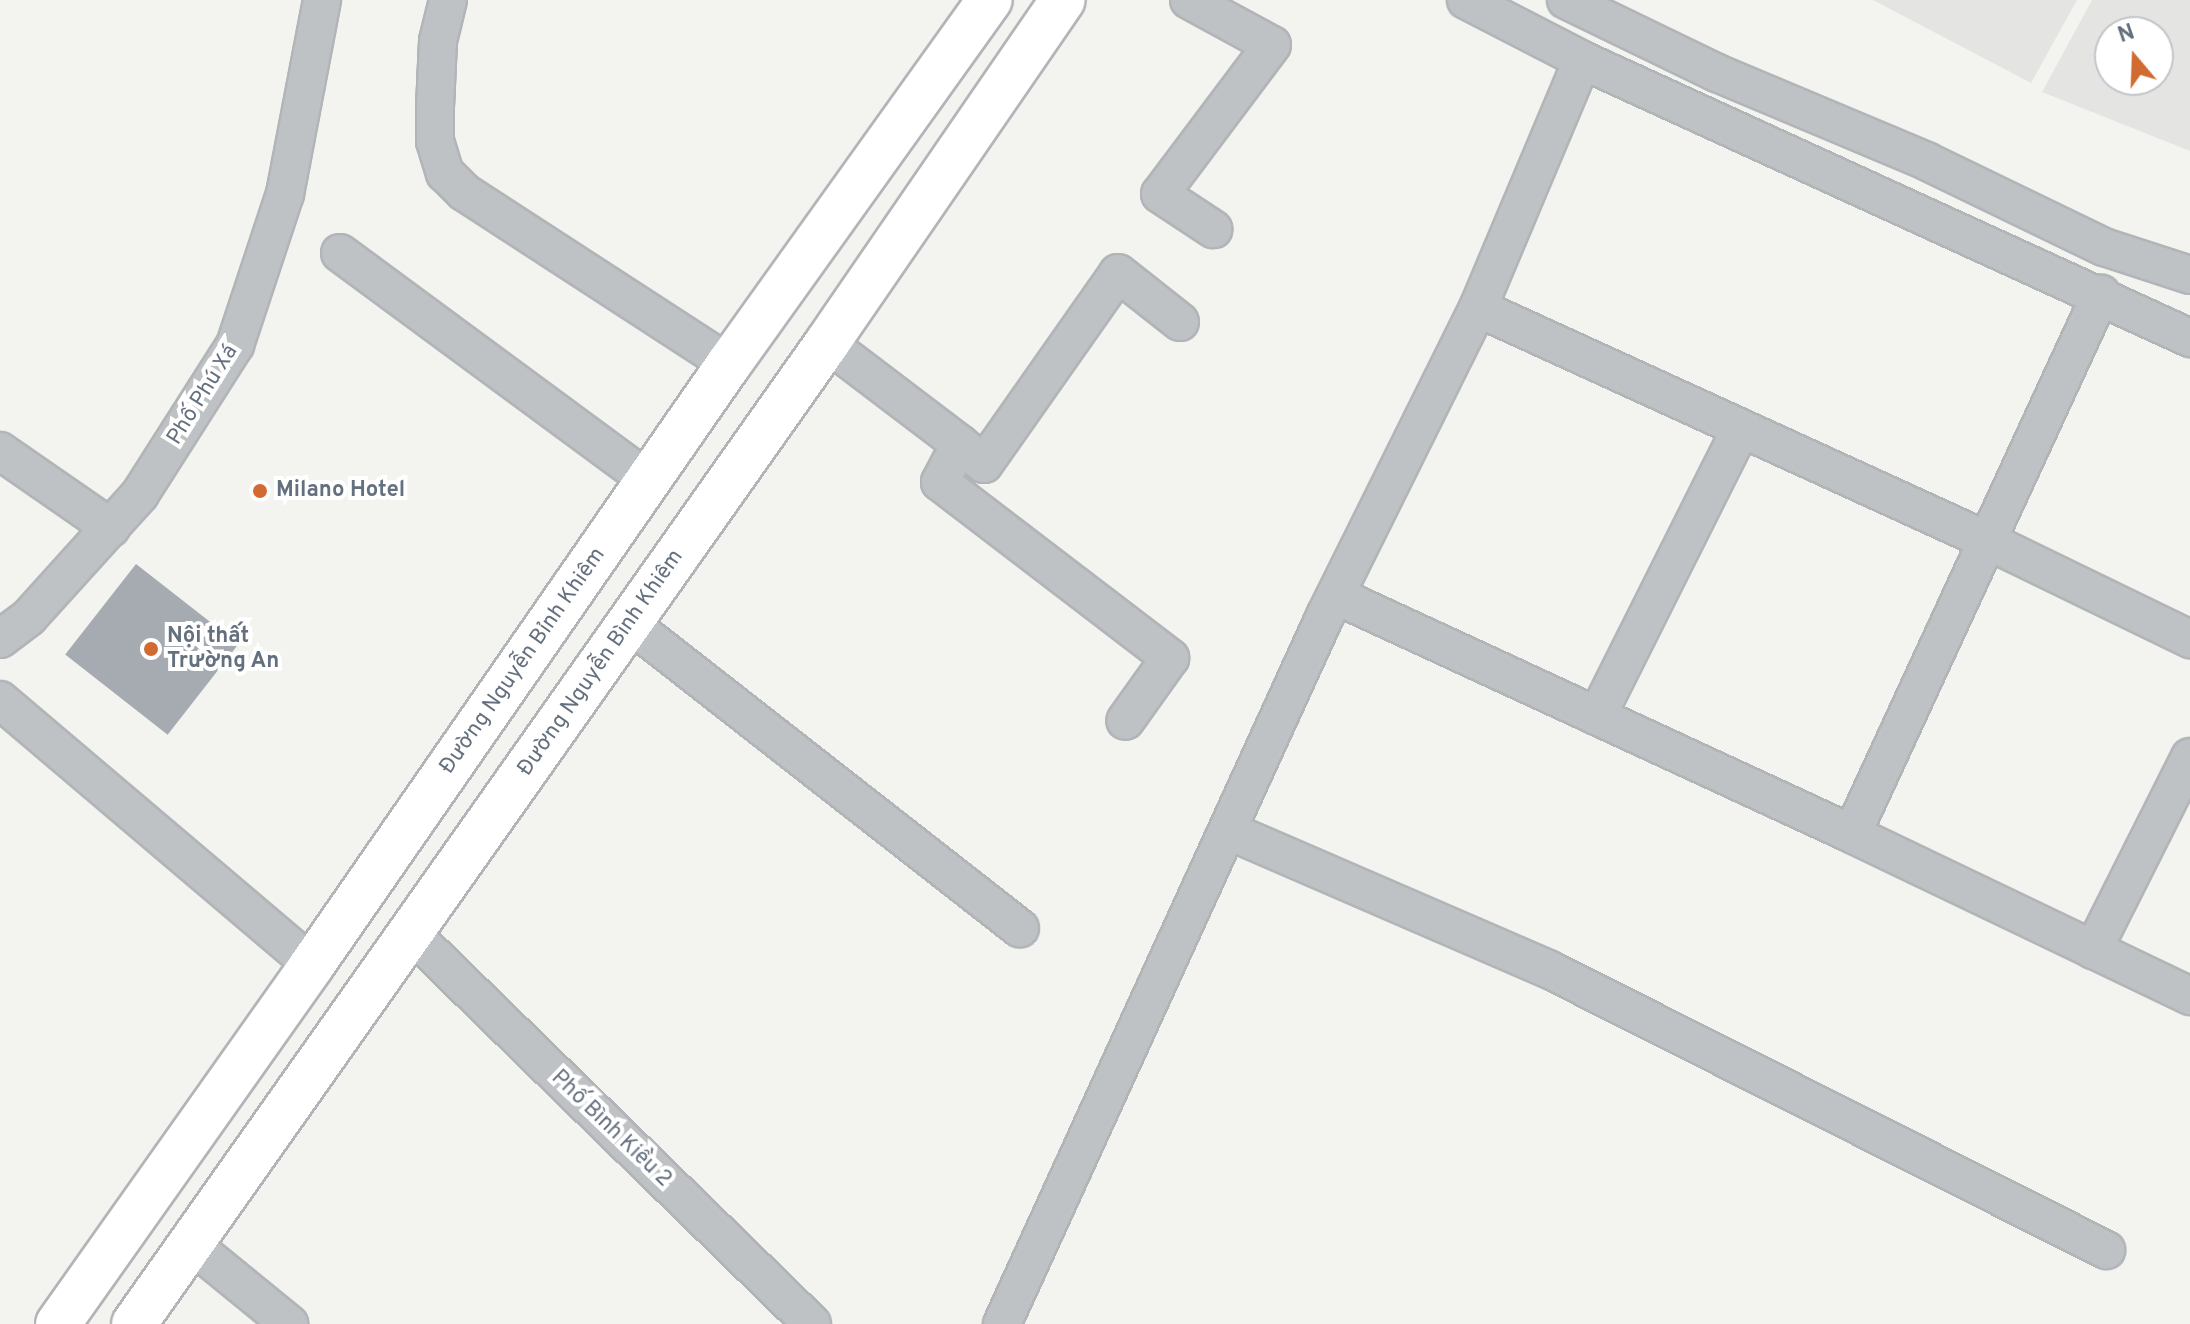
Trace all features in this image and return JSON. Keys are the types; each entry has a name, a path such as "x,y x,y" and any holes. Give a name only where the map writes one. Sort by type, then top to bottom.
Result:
{"highway":[{"name":"Đường Nguyễn Bỉnh Khiêm","path":"58,1324 312,965 729,364 990,0"},
{"name":"Đường Nguyễn Bình Khiêm","path":"134,1324 827,343 1063,0"}],"street":[{"name":"Phố Phú Xá","path":"0,639 29,617 140,494 235,345 285,194 322,0"},
{"path":"448,0 438,41 435,107 435,141 445,173 464,192 649,315 729,364"},
{"path":"1189,0 1272,45 1160,194 1213,229"},
{"path":"1466,0 1582,60 2101,294 2190,338"},
{"path":"1566,0 1717,73 1926,161 2104,247 2190,275"},
{"path":"1002,1324 1337,596 1478,308 1582,60"},
{"path":"340,253 648,480"},
{"path":"827,343 984,464 1118,273 1180,322"},
{"path":"1852,834 2101,294"},
{"path":"1478,308 1988,541 2190,639"},
{"path":"1597,716 1741,429"},
{"path":"960,444 940,482 1170,658 1125,721"},
{"path":"0,451 111,528"},
{"path":"1337,596 1852,834 2190,996"},
{"path":"629,623 1020,928"},
{"path":"0,700 312,965"},
{"path":"2093,950 2190,757"},
{"path":"1229,831 1548,969 2106,1250"},
{"name":"Phố Bình Kiều 2","path":"411,933 812,1324"},
{"path":"191,1244 289,1324"}],"shaded area":[{"path":"1873,0 2077,0 2031,83"},
{"path":"2092,0 2190,0 2190,151 2042,92"}],"building":[{"name":"Nội thất Trường An","path":"136,564 238,644 168,735 65,655"}],"place":[{"name":"Milano Hotel","path":"260,491"},
{"name":"Nội thất Trường An","path":"151,649"}]}
